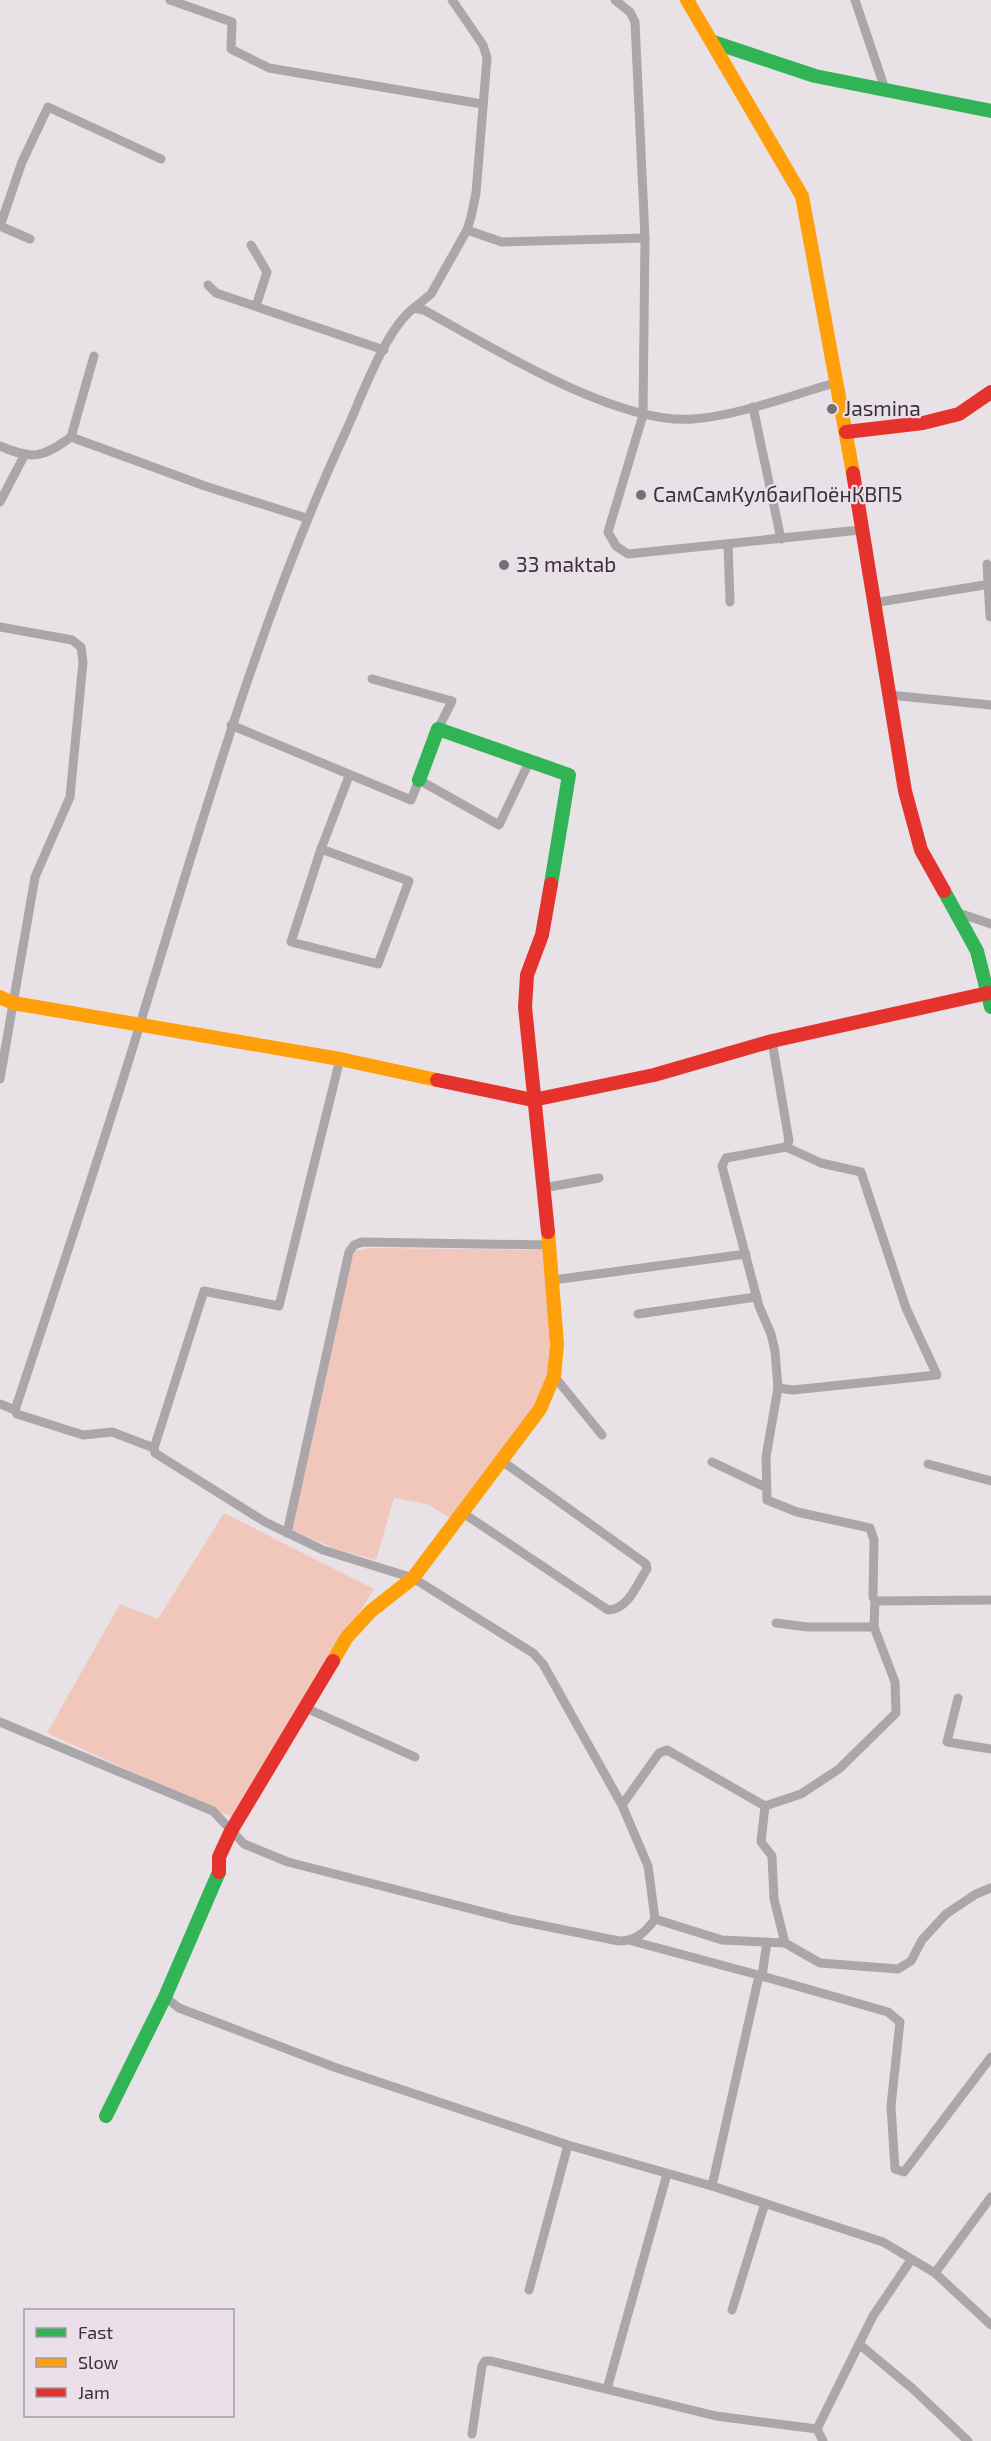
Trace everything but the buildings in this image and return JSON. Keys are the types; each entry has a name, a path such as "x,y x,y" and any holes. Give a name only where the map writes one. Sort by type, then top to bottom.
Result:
{"street":[{"path":"170,0 232,22 231,49 269,68 482,104"},
{"path":"15,1410 141,1024 231,725 306,518 402,316 431,294 467,230 476,193 487,58 483,45 452,0"},
{"path":"615,0 630,12 635,22 645,238 643,415 608,532 616,546 628,554 860,530"},
{"path":"0,997 14,1003 340,1059 533,1100 654,1075 772,1041 989,1000 977,951 921,850 905,791 860,530 846,432 835,383 802,196 687,0"},
{"path":"855,0 886,93"},
{"path":"713,42 779,66 886,93 991,111"},
{"path":"30,239 0,226 22,162 48,107 161,159"},
{"path":"467,230 502,242 645,238"},
{"path":"251,245 267,272 256,306"},
{"path":"208,285 216,293 384,350"},
{"path":"414,308 424,310 515,360 610,404 643,415 693,420 753,407 835,383"},
{"path":"0,446 24,456 51,452 71,437 94,356"},
{"path":"846,432 922,423 959,414 991,392"},
{"path":"753,407 781,539"},
{"path":"71,437 205,486 306,518"},
{"path":"0,502 24,456"},
{"path":"728,544 730,602"},
{"path":"987,564 990,584 990,617"},
{"path":"873,603 990,584"},
{"path":"0,627 72,640 81,647 83,662 70,797 35,877 0,1079"},
{"path":"231,725 411,800 438,729 452,701 372,679"},
{"path":"890,695 991,705"},
{"path":"106,2116 165,1996 219,1874 219,1857 231,1831 347,1637 371,1611 413,1578 540,1409 554,1376 557,1344 553,1280 525,1007 527,975 542,935 569,775 438,729"},
{"path":"419,780 499,825 530,762"},
{"path":"321,849 409,881 378,964 291,942 321,849 349,776"},
{"path":"956,912 991,924"},
{"path":"772,1041 790,1135 786,1147"},
{"path":"340,1059 279,1306 204,1291 154,1448 155,1453 265,1522 323,1551 413,1578 533,1653 543,1664 622,1805 648,1866 655,1919 649,1928 632,1941"},
{"path":"622,1805 659,1753 667,1749 765,1806 801,1794 839,1769 896,1713 895,1682 874,1627 874,1540 870,1528 767,1500 766,1457 778,1388 771,1334 756,1297 723,1161 726,1158 786,1147 821,1163 861,1173 906,1308 937,1375 793,1390 778,1388"},
{"path":"543,1188 599,1178"},
{"path":"287,1533 348,1252 354,1245 362,1242 548,1245"},
{"path":"553,1280 746,1254"},
{"path":"638,1314 756,1297"},
{"path":"554,1376 602,1435"},
{"path":"0,1404 15,1410 17,1414 83,1435 112,1432 154,1448"},
{"path":"462,1514 608,1610 616,1610 623,1605 647,1569 646,1564 502,1461"},
{"path":"712,1462 765,1487"},
{"path":"928,1464 991,1481"},
{"path":"875,1601 991,1600"},
{"path":"776,1623 807,1628 874,1627"},
{"path":"958,1698 947,1742 991,1749"},
{"path":"306,1708 415,1757"},
{"path":"0,1722 213,1810 244,1844 288,1862 510,1919 619,1941 632,1941 888,2012 900,2022 891,2106 896,2169 904,2172 991,2057"},
{"path":"765,1806 761,1842 772,1856 774,1899 785,1943"},
{"path":"655,1919 722,1940 785,1943 820,1963 898,1969 911,1961 922,1940 946,1914 976,1894 991,1888"},
{"path":"712,2186 758,1980 762,1976 766,1942"},
{"path":"165,1996 179,2008 334,2067 568,2145 712,2186 883,2242 934,2273 991,2325"},
{"path":"530,2290 568,2145"},
{"path":"607,2389 667,2174"},
{"path":"934,2273 991,2197"},
{"path":"732,2310 765,2203"},
{"path":"817,2429 873,2316 911,2260"},
{"path":"859,2344 913,2389 968,2441"},
{"path":"472,2434 485,2361 716,2416 817,2429"},
{"path":"817,2429 823,2441"}],"shaded area":[{"path":"371,1248 545,1250 551,1320 547,1381 522,1427 452,1519 427,1504 394,1498 376,1560 336,1549 291,1530 350,1263 355,1251"},
{"path":"224,1513 374,1589 232,1817 47,1733 120,1604 158,1619"}],"traffic: fast":[{"path":"713,42 815,76 991,111"},
{"path":"419,780 438,729 569,775 551,884"},
{"path":"944,891 977,951 991,1007"},
{"path":"106,2116 165,1997 219,1872"}],"traffic: slow":[{"path":"687,0 802,196 853,473"},
{"path":"0,997 13,1003 340,1059 437,1080"},
{"path":"333,1661 347,1637 371,1611 413,1578 540,1409 554,1376 557,1344 548,1232"}],"traffic: jam":[{"path":"846,432 923,423 959,414 991,392"},
{"path":"853,473 905,791 921,850 944,891"},
{"path":"548,1232 525,1007 527,975 542,935 551,884"},
{"path":"437,1080 533,1100 654,1075 772,1041 988,993"},
{"path":"219,1872 219,1857 231,1831 333,1661"}],"place":[{"name":"Jasmina","path":"832,409"},
{"name":"СамСамКулбаиПоёнКВП5","path":"641,495"},
{"name":"33 maktab","path":"504,565"}]}
